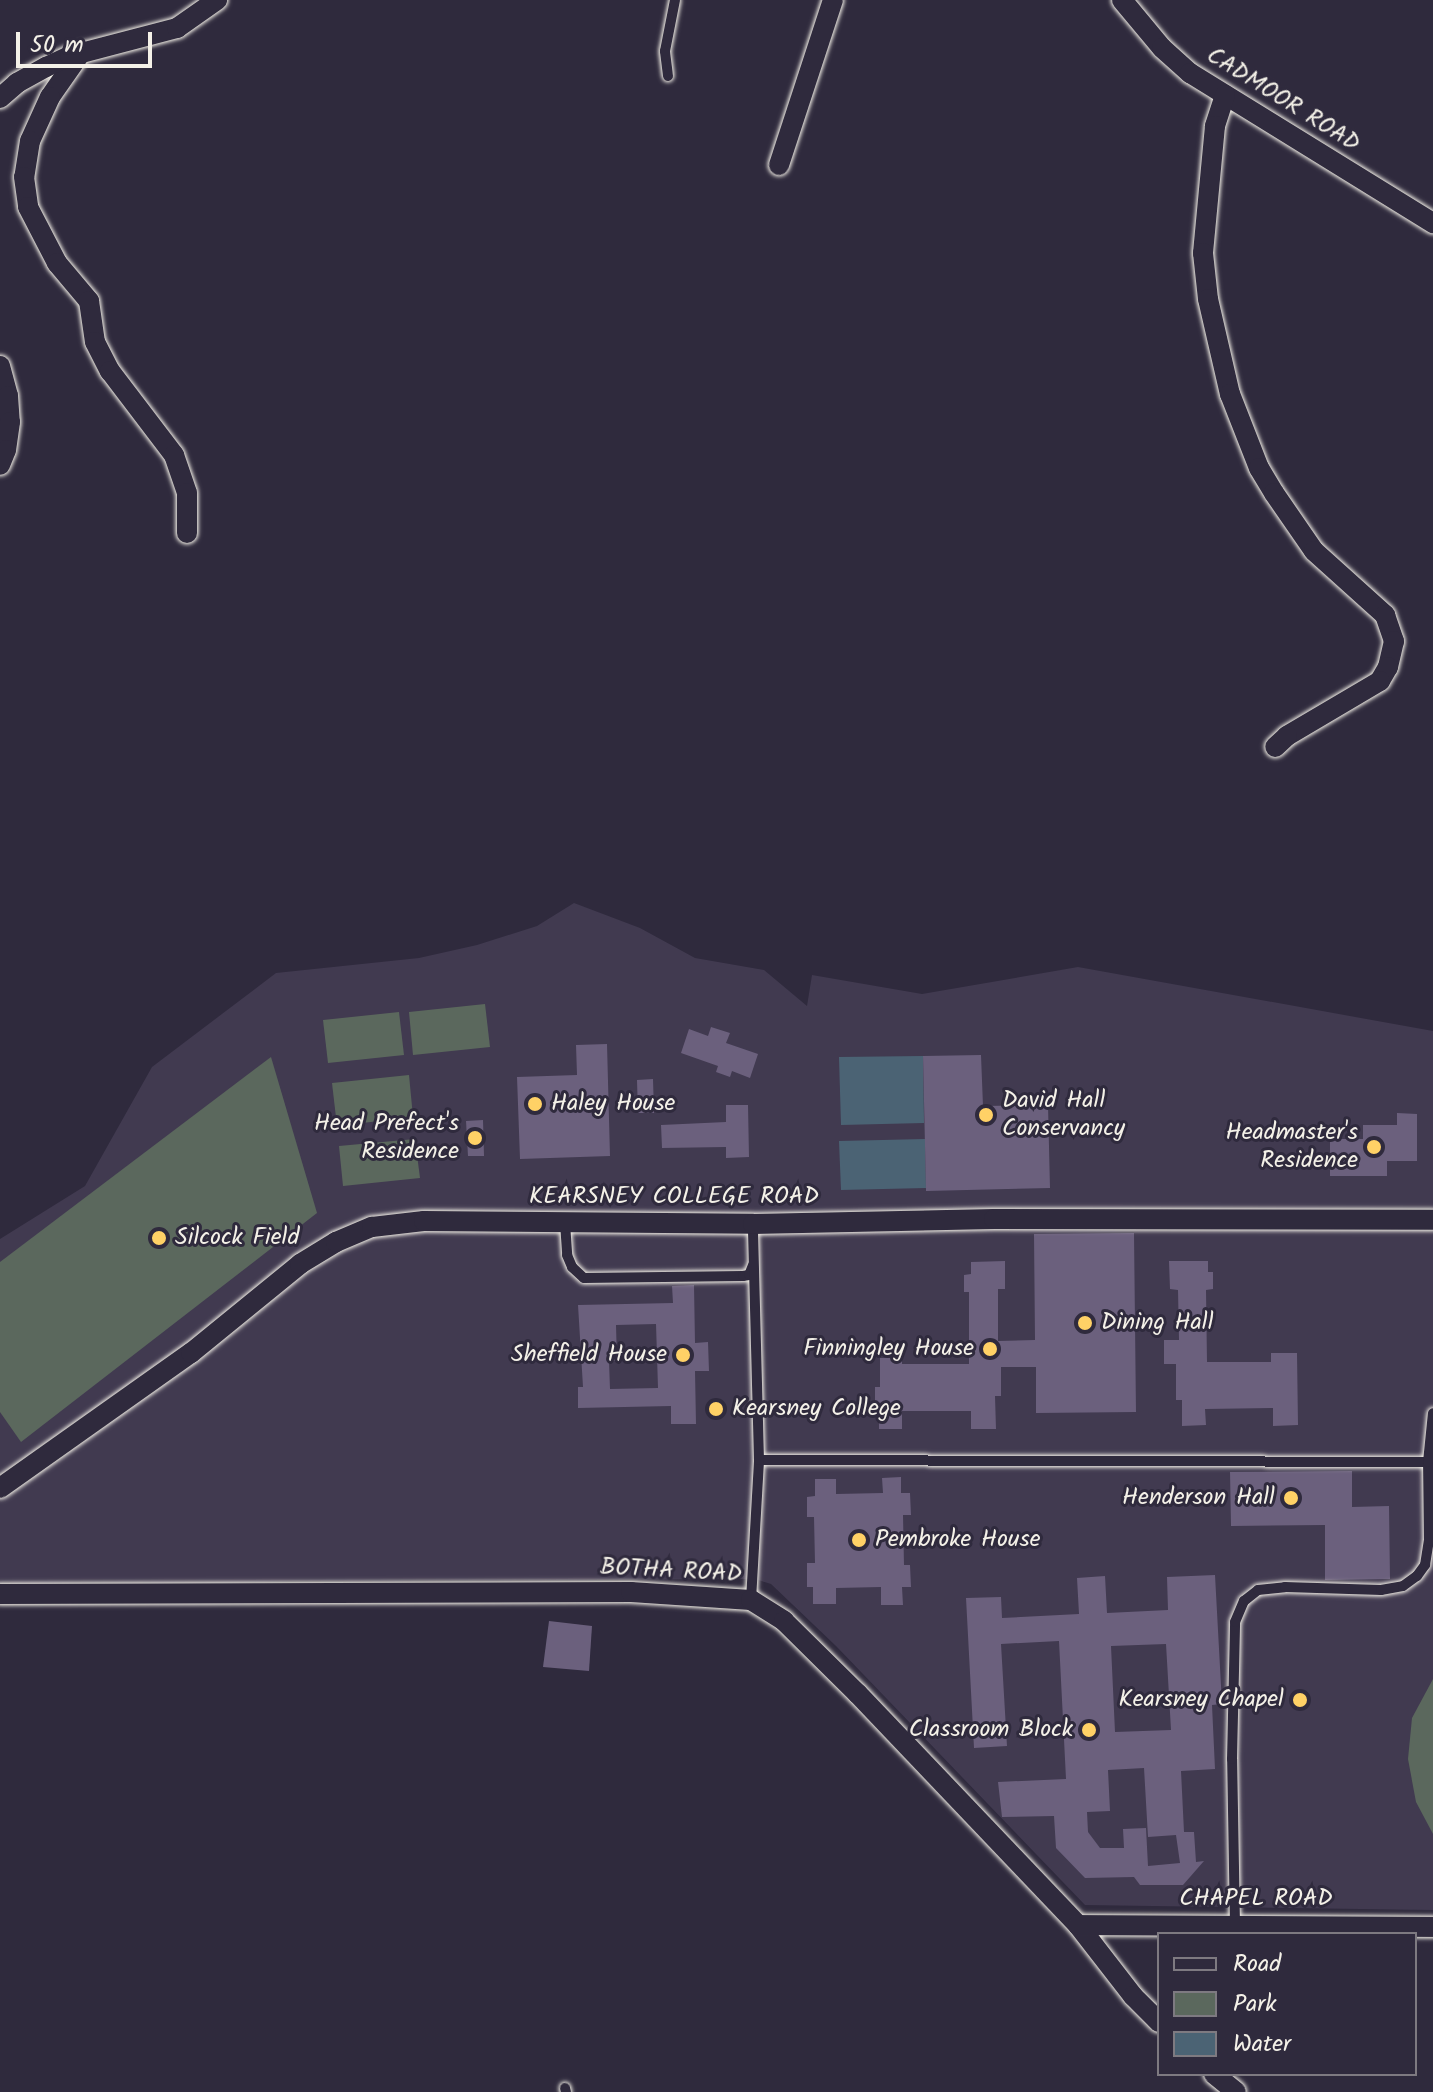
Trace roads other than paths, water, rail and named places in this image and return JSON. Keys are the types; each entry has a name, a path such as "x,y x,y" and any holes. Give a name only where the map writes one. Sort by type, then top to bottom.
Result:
{"street":[{"path":"0,98 32,74 80,54 177,28 217,0"},
{"path":"779,165 833,0"},
{"name":"CADMOOR ROAD","path":"1122,0 1178,64 1433,223"},
{"path":"80,54 50,97 30,141 24,177 28,207 57,263 89,301 95,342 105,362 174,455 187,493 187,533"},
{"path":"1225,95 1215,126 1203,253 1208,299 1230,394 1259,468 1274,493 1314,551 1385,615 1394,641 1388,667 1380,681 1287,736 1275,747"},
{"path":"0,366 8,396 10,422 6,450 0,465"},
{"name":"KEARSNEY COLLEGE ROAD","path":"0,1488 191,1353 300,1264 336,1242 372,1227 424,1221 753,1224 994,1219 1433,1220"},
{"name":"BOTHA ROAD","path":"0,1594 631,1592 751,1600 784,1621 837,1673 1078,1925 1133,1996 1157,2020"},
{"name":"CHAPEL ROAD","path":"1078,1925 1433,1927"},
{"path":"1216,2076 1236,2092"}],"lane":[{"path":"668,76 665,51 675,0"},
{"path":"565,1223 567,1255 572,1267 584,1278 743,1276 749,1275 754,1263"},
{"path":"751,1600 755,1579 759,1460 753,1224"},
{"path":"1235,1925 1232,1759 1235,1622 1244,1601 1258,1590 1285,1587 1381,1590 1403,1586 1425,1565 1431,1541 1428,1462 1433,1413"},
{"path":"759,1460 1428,1462"}],"water":[{"path":"923,1056 924,1123 841,1125 839,1057"},
{"path":"925,1139 926,1188 841,1190 839,1141"}],"place":[{"name":"Haley House","path":"535,1104"},
{"name":"David Hall Conservancy","path":"986,1115"},
{"name":"Head Prefect's Residence","path":"475,1138"},
{"name":"Headmaster's Residence","path":"1374,1147"},
{"name":"Silcock Field","path":"159,1238"},
{"name":"Dining Hall","path":"1085,1323"},
{"name":"Finningley House","path":"990,1349"},
{"name":"Sheffield House","path":"683,1355"},
{"name":"Kearsney College","path":"716,1409"},
{"name":"Henderson Hall","path":"1291,1498"},
{"name":"Pembroke House","path":"859,1540"},
{"name":"Kearsney Chapel","path":"1300,1700"},
{"name":"Classroom Block","path":"1089,1730"}]}
